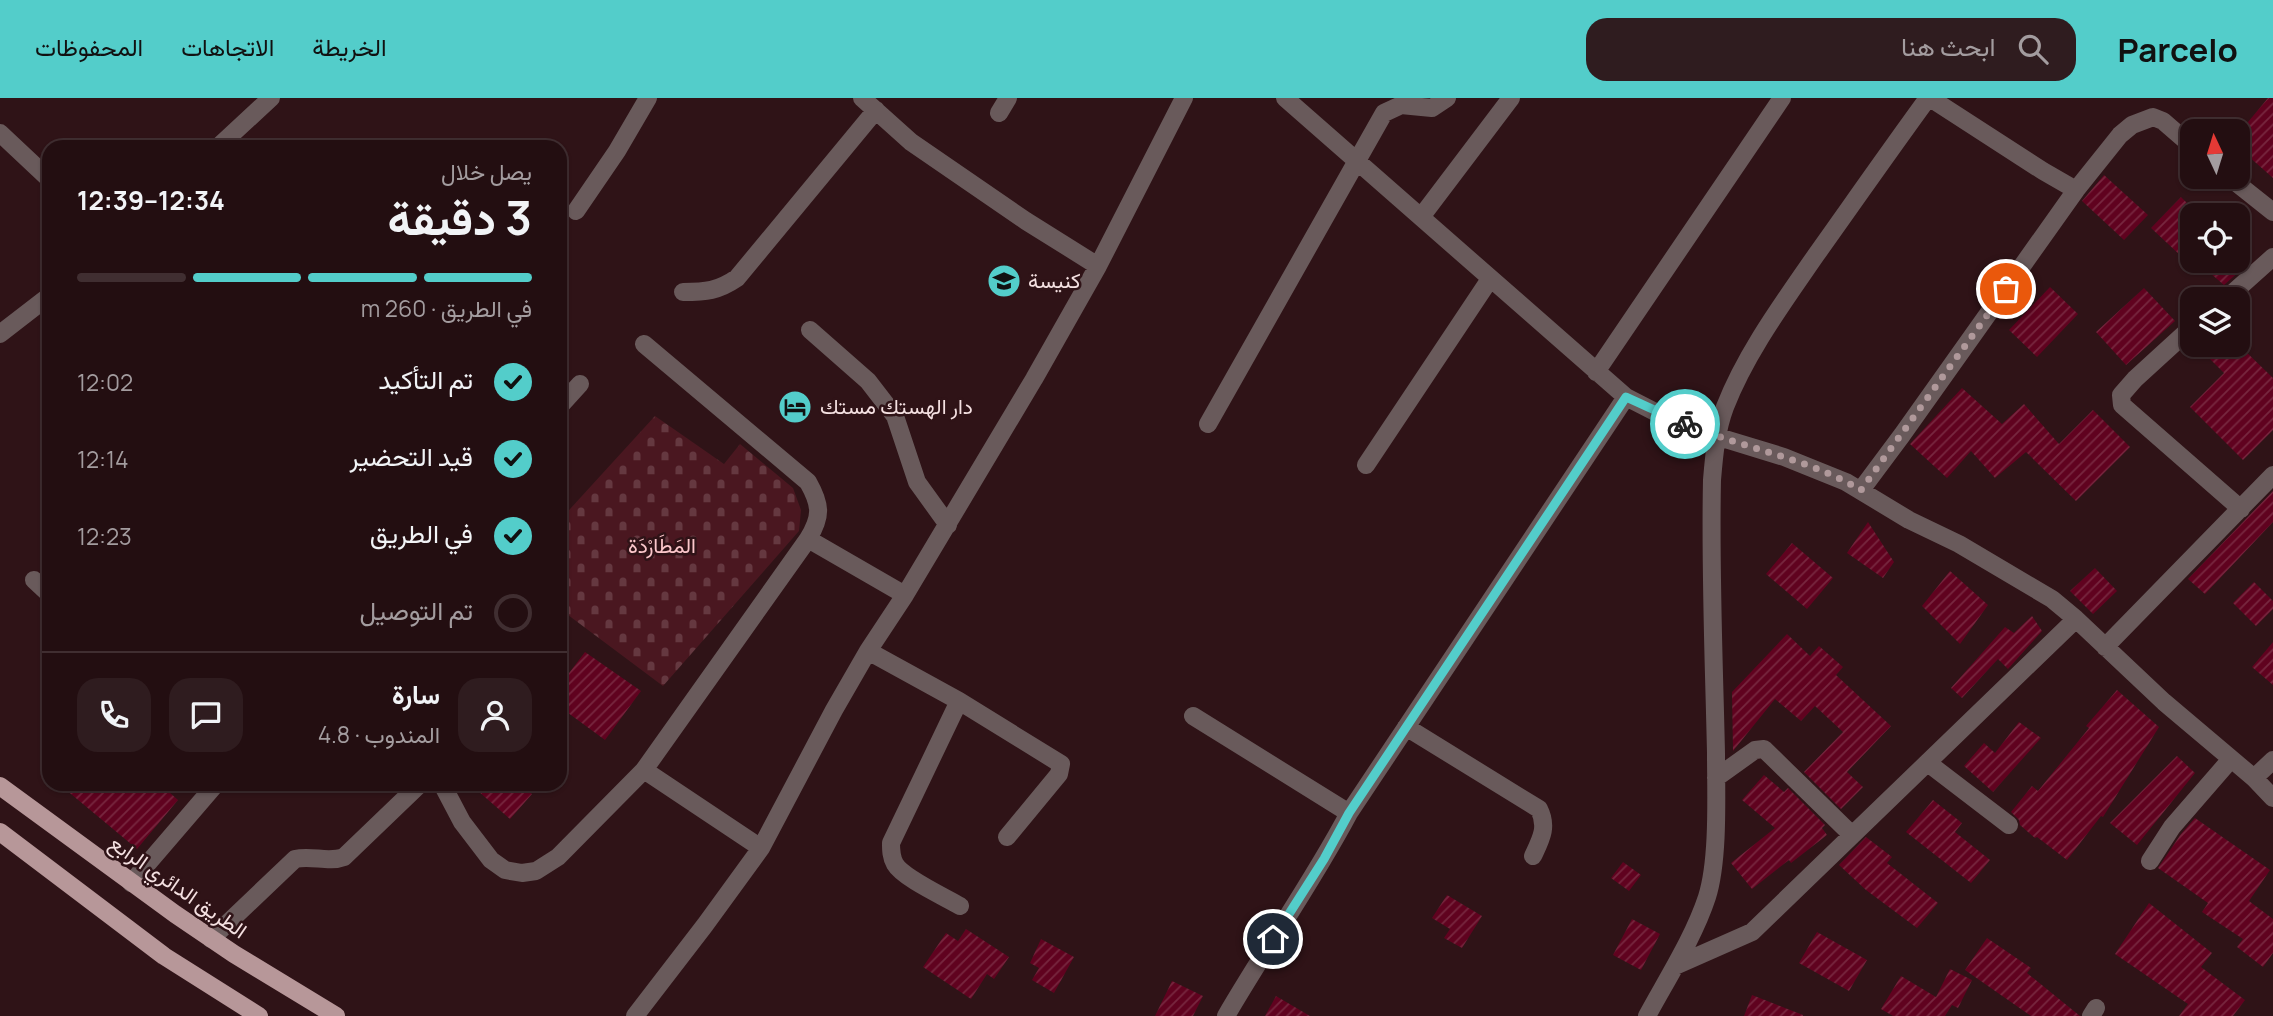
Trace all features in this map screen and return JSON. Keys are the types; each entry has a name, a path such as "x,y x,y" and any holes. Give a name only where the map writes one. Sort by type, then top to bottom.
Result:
{"main road":[{"name":"الطريق الدائري الرابع","path":"0,786 211,939 336,1016"},
{"path":"0,832 164,956 259,1016"}],"street":[{"path":"226,140 271,98"},
{"path":"576,211 617,151 648,98"},
{"path":"635,1016 761,848 868,651 948,525 1098,266 1184,98"},
{"path":"1286,98 1626,397 1663,416 1716,437 1784,457 1846,481 1909,520 1959,544 2052,599 2164,702 2254,778 2273,798"},
{"path":"1208,424 1384,113 1401,106 1432,108 1447,98"},
{"path":"1421,217 1511,98"},
{"path":"1596,372 1782,98"},
{"path":"1647,1016 1675,966 1707,897 1714,855 1716,778 1712,481 1716,437 1736,383 1767,330 1874,170 1929,98 2076,190"},
{"path":"683,292 705,292 724,286 737,278 869,104 911,142 1026,221 1098,266"},
{"path":"1861,490 2076,190 2120,135 2143,120 2153,117 2163,121 2180,136"},
{"path":"2,139 42,173"},
{"path":"2244,189 2273,212"},
{"path":"2239,287 2273,257"},
{"path":"1366,466 1490,279"},
{"path":"2,330 42,301"},
{"path":"810,330 868,381 895,416 917,482 948,525"},
{"path":"2180,338 2121,395 2122,405 2241,509"},
{"path":"446,791 462,822 491,860 505,870 522,873 536,871 558,858 644,770 818,523 818,500 808,482 644,344"},
{"path":"567,398 580,384"},
{"path":"1226,1016 1324,859 1349,813 1626,397"},
{"path":"2105,647 2273,475"},
{"path":"808,540 905,595"},
{"path":"34,580 42,587"},
{"path":"1675,966 1752,932 2076,619"},
{"path":"868,651 959,701 1061,764 1059,774 1007,837"},
{"path":"959,701 891,843 891,853 894,863 902,873 960,906"},
{"path":"1193,716 1349,813"},
{"path":"1406,727 1538,809 1544,818 1544,835 1533,856"},
{"path":"1716,778 1755,750 1764,749 1853,835"},
{"path":"2150,861 2172,827 2231,759"},
{"path":"2254,778 2273,760"},
{"path":"1927,763 2009,825"},
{"path":"644,770 761,848"},
{"path":"131,883 210,791"},
{"path":"211,939 295,859 309,856 336,860 344,857 413,791"}],"green space":[{"name":"المَطَارْدَة","path":"655,416 724,464 740,444 793,488 801,510 799,531 663,686 567,614 567,512"}],"building":[{"path":"2268,98 2273,98 2273,178 2250,158 2250,120"},
{"path":"2104,175 2148,215 2124,240 2082,201"},
{"path":"2181,197 2187,203 2180,203 2180,255 2151,228"},
{"path":"2210,273 2238,273 2224,285"},
{"path":"2050,287 2078,314 2037,357 2009,330"},
{"path":"2144,288 2175,321 2126,365 2096,332"},
{"path":"2250,356 2273,378 2273,430 2243,460 2190,407 2224,373 2208,357"},
{"path":"1962,388 2002,424 2024,404 2059,444 2093,410 2130,447 2076,501 2026,452 1995,478 1971,451 1947,478 1910,444"},
{"path":"2273,491 2273,522 2205,594 2188,579"},
{"path":"1868,522 1894,562 1883,578 1847,553"},
{"path":"1792,543 1833,578 1807,609 1766,574"},
{"path":"2095,568 2117,591 2093,614 2070,591"},
{"path":"1950,571 1988,605 1960,644 1922,606"},
{"path":"2254,582 2273,601 2273,609 2256,626 2233,603"},
{"path":"2032,616 2042,631 2008,669 1998,659 1962,698 1951,688 2005,627 2014,633"},
{"path":"1787,634 1810,656 1819,646 1843,667 1836,675 1891,726 1847,772 1863,787 1841,809 1804,772 1843,732 1815,706 1801,721 1775,699 1733,751 1732,692"},
{"path":"2273,642 2273,685 2252,667"},
{"path":"585,652 641,691 605,740 567,712 567,676"},
{"path":"2117,690 2159,727 2103,817 2101,816 2067,860 2035,838 2020,825 2011,812 2032,786 2038,791 2089,728 2086,726"},
{"path":"2019,722 2041,738 1993,792 1964,766 1984,743 1995,753"},
{"path":"2177,756 2195,773 2137,845 2110,823"},
{"path":"1764,775 1784,792 1788,788 1825,825 1822,828 1827,835 1752,889 1731,863 1775,828 1742,800"},
{"path":"67,791 168,791 178,800 137,849"},
{"path":"478,791 528,791 532,794 510,819"},
{"path":"1933,800 1962,823 1955,832 1990,860 1971,883 1906,832"},
{"path":"2195,818 2270,870 2249,901 2273,919 2273,953 2263,967 2237,947 2243,939 2202,912 2208,903 2158,868"},
{"path":"1866,837 1892,857 1887,863 1938,903 1917,928 1866,890 1839,865"},
{"path":"1623,862 1641,875 1629,891 1611,878"},
{"path":"1447,895 1482,916 1462,948 1444,938 1450,929 1432,918"},
{"path":"2149,903 2212,953 2201,967 2245,1000 2233,1016 2179,1016 2188,1004 2115,954"},
{"path":"1632,919 1660,934 1641,970 1613,955"},
{"path":"966,929 1009,957 994,979 987,974 971,999 923,967 946,933 958,941"},
{"path":"1817,932 1867,960 1849,991 1799,963"},
{"path":"1987,938 2031,968 2027,973 2080,1016 2031,1016 1965,970"},
{"path":"1041,939 1074,957 1054,993 1032,980 1039,968 1030,963"},
{"path":"1950,969 1972,980 1958,1008 1952,1005 1945,1016 1893,1016 1881,1009 1901,976 1936,997"},
{"path":"1172,981 1203,996 1193,1016 1155,1016"},
{"path":"1752,995 1803,1015 1803,1016 1744,1016"},
{"path":"1276,996 1310,1016 1265,1016"}],"way so far":[{"path":"1685,424 1784,457 1846,481 1861,490 2006,289"}],"place":[{"name":"كنيسة","path":"1004,281"},
{"name":"دار الهستك مستك","path":"795,407"}],"route":[{"path":"1273,939 1324,859 1349,813 1626,397 1685,424"}]}
